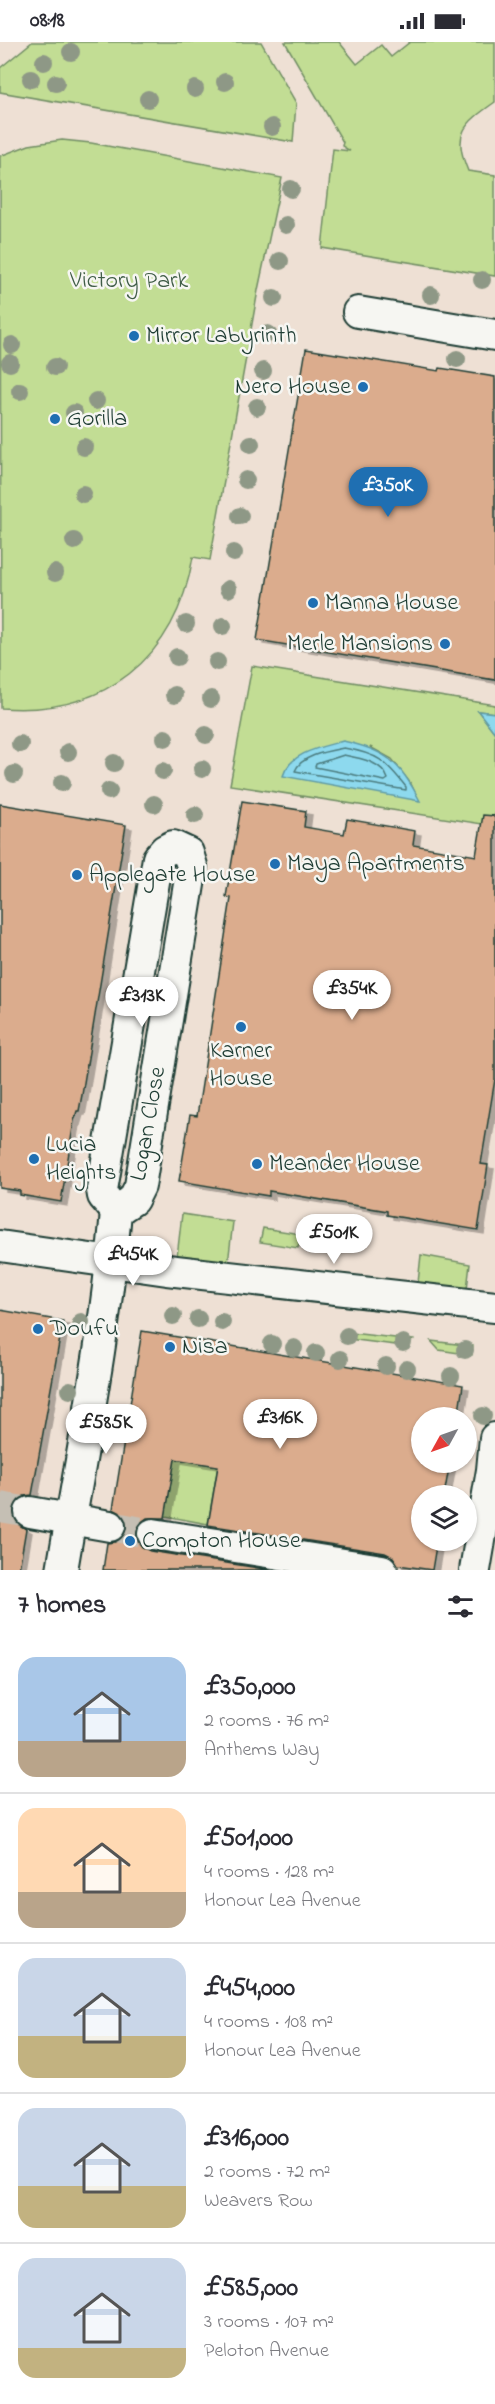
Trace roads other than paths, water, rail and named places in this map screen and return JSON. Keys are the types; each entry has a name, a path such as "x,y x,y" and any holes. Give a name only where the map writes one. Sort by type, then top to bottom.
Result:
{"street":[{"path":"358,312 495,335"},
{"name":"Logan Close","path":"62,1570 113,1263 116,1211 103,1196 102,1190 111,1129 158,858 165,850 173,846 188,853 192,866 140,1186 133,1200 116,1211"},
{"path":"0,1246 113,1263 495,1307"},
{"path":"475,1570 492,1470 495,1438"},
{"path":"30,1512 110,1526"},
{"path":"153,1534 382,1570"}],"water":[{"path":"478,711 495,713 495,733"},
{"path":"343,741 370,749 390,760 406,776 420,801 283,776 292,761 300,756 317,748"}],"tunnel":[{"path":"0,1507 30,1512"},
{"path":"110,1526 153,1534"}],"place":[{"name":"Mirror Labyrinth","path":"134,336"},
{"name":"Nero House","path":"363,387"},
{"name":"Gorilla","path":"55,419"},
{"name":"Manna House","path":"313,603"},
{"name":"Merle Mansions","path":"445,644"},
{"name":"Maya Apartments","path":"275,864"},
{"name":"Applegate House","path":"77,875"},
{"name":"Karner House","path":"241,1027"},
{"name":"Lucia Heights","path":"34,1159"},
{"name":"Meander House","path":"257,1164"},
{"name":"Doufu","path":"38,1329"},
{"name":"Nisa","path":"170,1347"},
{"name":"Compton House","path":"130,1541"}],"park label":[{"name":"Victory Park","path":"129,281"}]}
